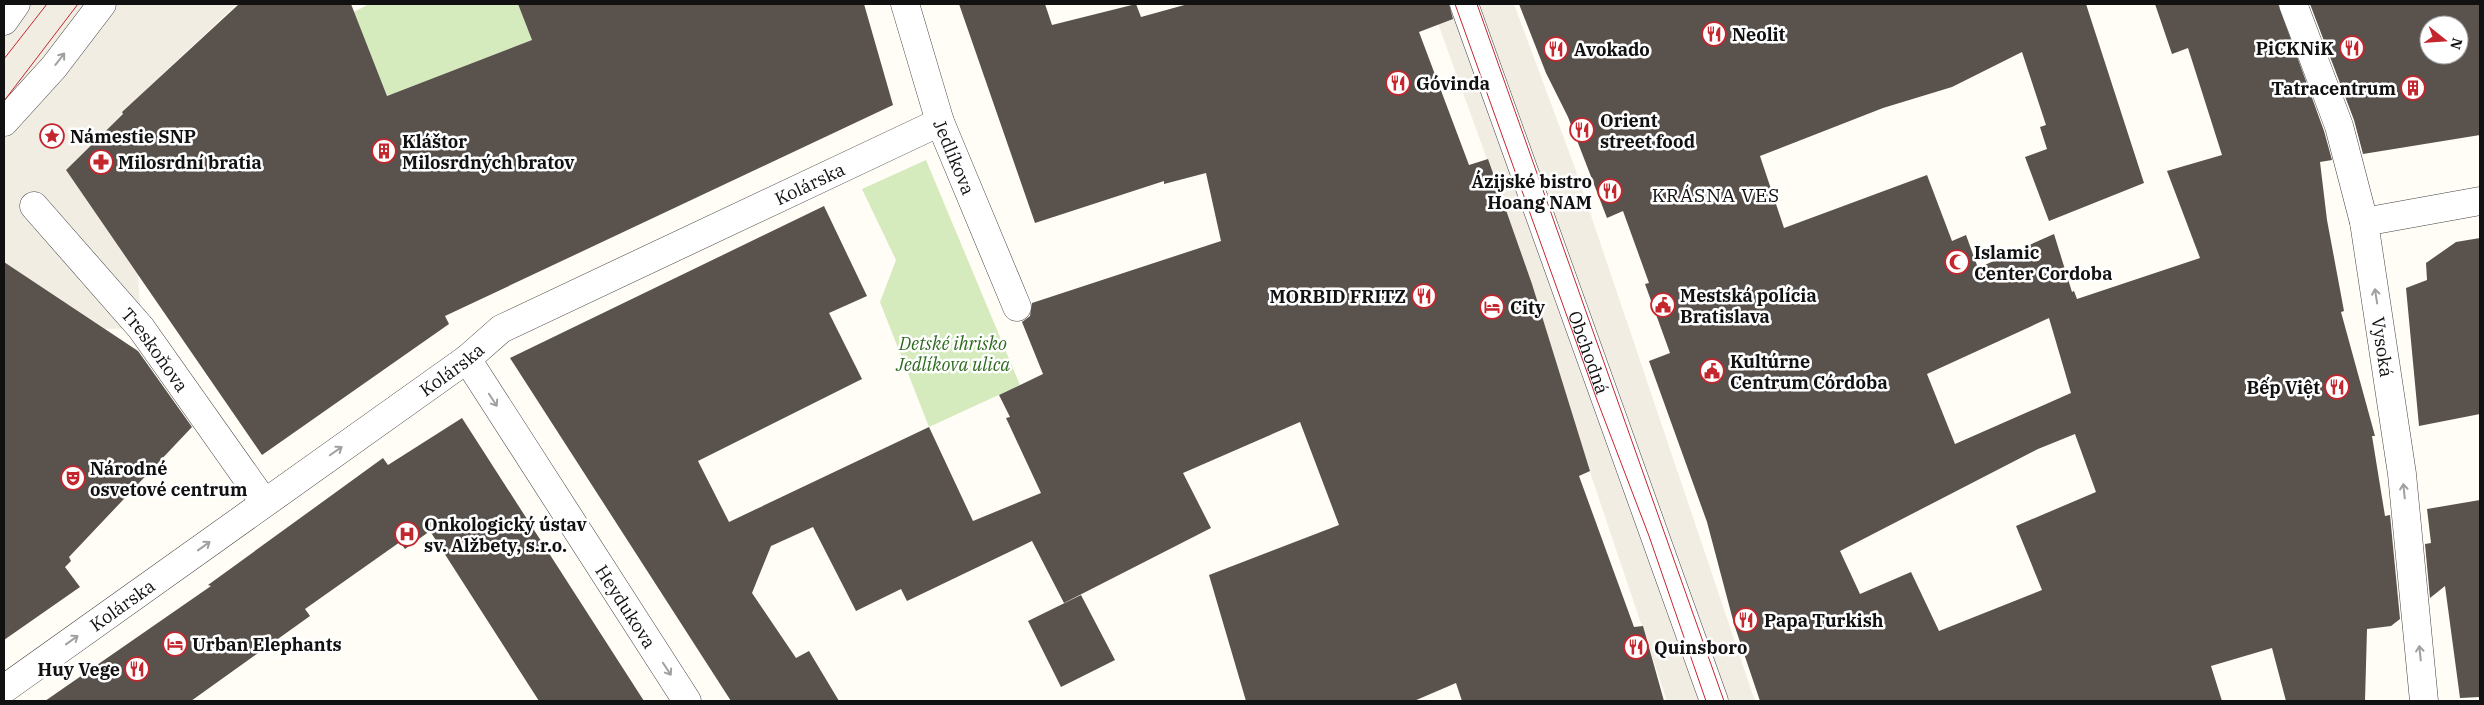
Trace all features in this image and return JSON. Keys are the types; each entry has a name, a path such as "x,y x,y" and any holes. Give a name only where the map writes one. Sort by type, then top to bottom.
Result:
{"street":[{"path":"4,21 16,4"},
{"path":"4,117 16,97 54,67 102,4"},
{"name":"Jedlíkova","path":"905,4 940,122 1017,307"},
{"name":"Obchodná","path":"1464,4 1714,701"},
{"name":"Vysoká","path":"2293,4 2339,126 2364,222 2401,465 2424,701"},
{"path":"4,122 16,97"},
{"name":"Kolárska","path":"4,689 467,359 501,329 940,122"},
{"path":"2364,222 2480,201"},
{"name":"Treskoňova","path":"34,206 141,328 264,502"},
{"name":"Heydukova","path":"467,359 688,701"}],"green space":[{"path":"369,4 518,4 532,40 387,96 354,12"},
{"name":"Detské ihrisko Jedlíkova ulica","path":"926,160 1020,385 929,427 880,302 896,260 862,189"}],"shaded area":[{"name":"Námestie SNP","path":"4,4 237,4 122,112 123,114 66,170 138,273 141,328 105,329 4,262"},
{"path":"1431,4 1514,4 1575,168 1755,701 1667,701 1589,469 1532,284"}],"building":[{"path":"239,4 351,4 387,96 532,40 518,4 864,4 893,105 445,316 449,324 262,455 66,170 123,114 122,112"},
{"path":"959,4 1045,4 1052,25 1136,4 1141,17 1188,4 1449,4 1453,19 1419,32 1469,165 1488,159 1532,284 1590,471 1579,476 1634,627 1643,626 1664,701 1462,701 1456,683 1414,701 1246,701 1209,575 1339,525 1300,422 1183,473 1211,528 1064,603 1032,541 907,601 901,589 856,611 813,527 771,546 752,593 796,658 809,651 839,701 731,701 510,358 824,206 867,296 829,313 862,379 698,461 729,522 929,427 973,521 1041,493 1006,418 1010,417 999,395 1043,374 1022,322 1030,316 1032,303 1221,241 1206,173 1164,184 1164,181 1035,223"},
{"path":"1519,4 2086,4 2144,183 2049,221 2025,157 2047,149 2040,127 2046,125 2022,52 1952,87 1883,108 1760,156 1784,228 1927,175 1952,241 1966,235 1978,268 2054,234 2072,292 2074,291 2077,299 2200,258 2167,171 2222,155 2188,48 2172,54 2155,4 2278,4 2324,131 2332,160 2320,162 2327,220 2344,311 2341,312 2375,436 2372,436 2385,516 2390,515 2400,619 2391,626 2367,629 2365,701 2286,701 2272,648 2211,666 2222,701 1760,701 1734,624 1707,522 1649,361 1670,353 1645,284 1649,283 1623,211 1607,218 1568,117 1546,73","holes":["2049,318 2071,393 1955,444 1927,374","2075,434 2096,492 2016,526 2042,590 1939,631 1911,572 1860,594 1840,551 2038,449"]},
{"name":"Tatracentrum","path":"2310,4 2480,4 2480,135 2363,154 2354,120"},
{"path":"2480,238 2480,414 2419,426 2406,288 2427,280 2426,263 2456,242"},
{"name":"Národné osvetové centrum","path":"4,262 138,351 192,427 69,557 71,561 65,567 80,587 4,640"},
{"name":"Onkologický ústav sv. Alžbety, s.r.o.","path":"462,418 644,701 539,701 430,531 405,549 400,542 305,609 310,616 191,701 45,701 211,586 208,585 383,458 388,465"},
{"path":"2480,500 2480,697 2460,698 2445,586 2430,598 2425,544 2431,543 2427,509"},
{"path":"1081,595 1115,660 1061,687 1028,621"}],"tram line":[{"path":"4,59 47,4"},
{"path":"4,101 78,4"},
{"path":"1455,4 1597,400 1649,536 1706,701"},
{"path":"1477,4 1724,701"}],"place":[{"name":"Neolit","path":"1714,34"},
{"name":"PiCKNiK","path":"2352,48"},
{"name":"Avokado","path":"1556,49"},
{"name":"Góvinda","path":"1398,83"},
{"name":"Tatracentrum","path":"2413,88"},
{"name":"Orient street food","path":"1582,130"},
{"name":"Námestie SNP","path":"52,136"},
{"name":"Kláštor Milosrdných bratov","path":"384,151"},
{"name":"Milosrdní bratia","path":"101,162"},
{"name":"Ázijské bistro Hoang NAM","path":"1610,191"},
{"name":"Islamic Center Cordoba","path":"1957,262"},
{"name":"MORBID FRITZ","path":"1424,296"},
{"name":"Mestská polícia Bratislava","path":"1663,305"},
{"name":"City","path":"1492,307"},
{"name":"Kultúrne Centrum Córdoba","path":"1712,371"},
{"name":"Bếp Việt","path":"2337,387"},
{"name":"Národné osvetové centrum","path":"73,478"},
{"name":"Onkologický ústav sv. Alžbety, s.r.o.","path":"407,534"},
{"name":"Papa Turkish","path":"1746,620"},
{"name":"Urban Elephants","path":"175,644"},
{"name":"Quinsboro","path":"1636,647"},
{"name":"Huy Vege","path":"137,669"}],"district":[{"name":"KRÁSNA VES","path":"1716,195"}]}
